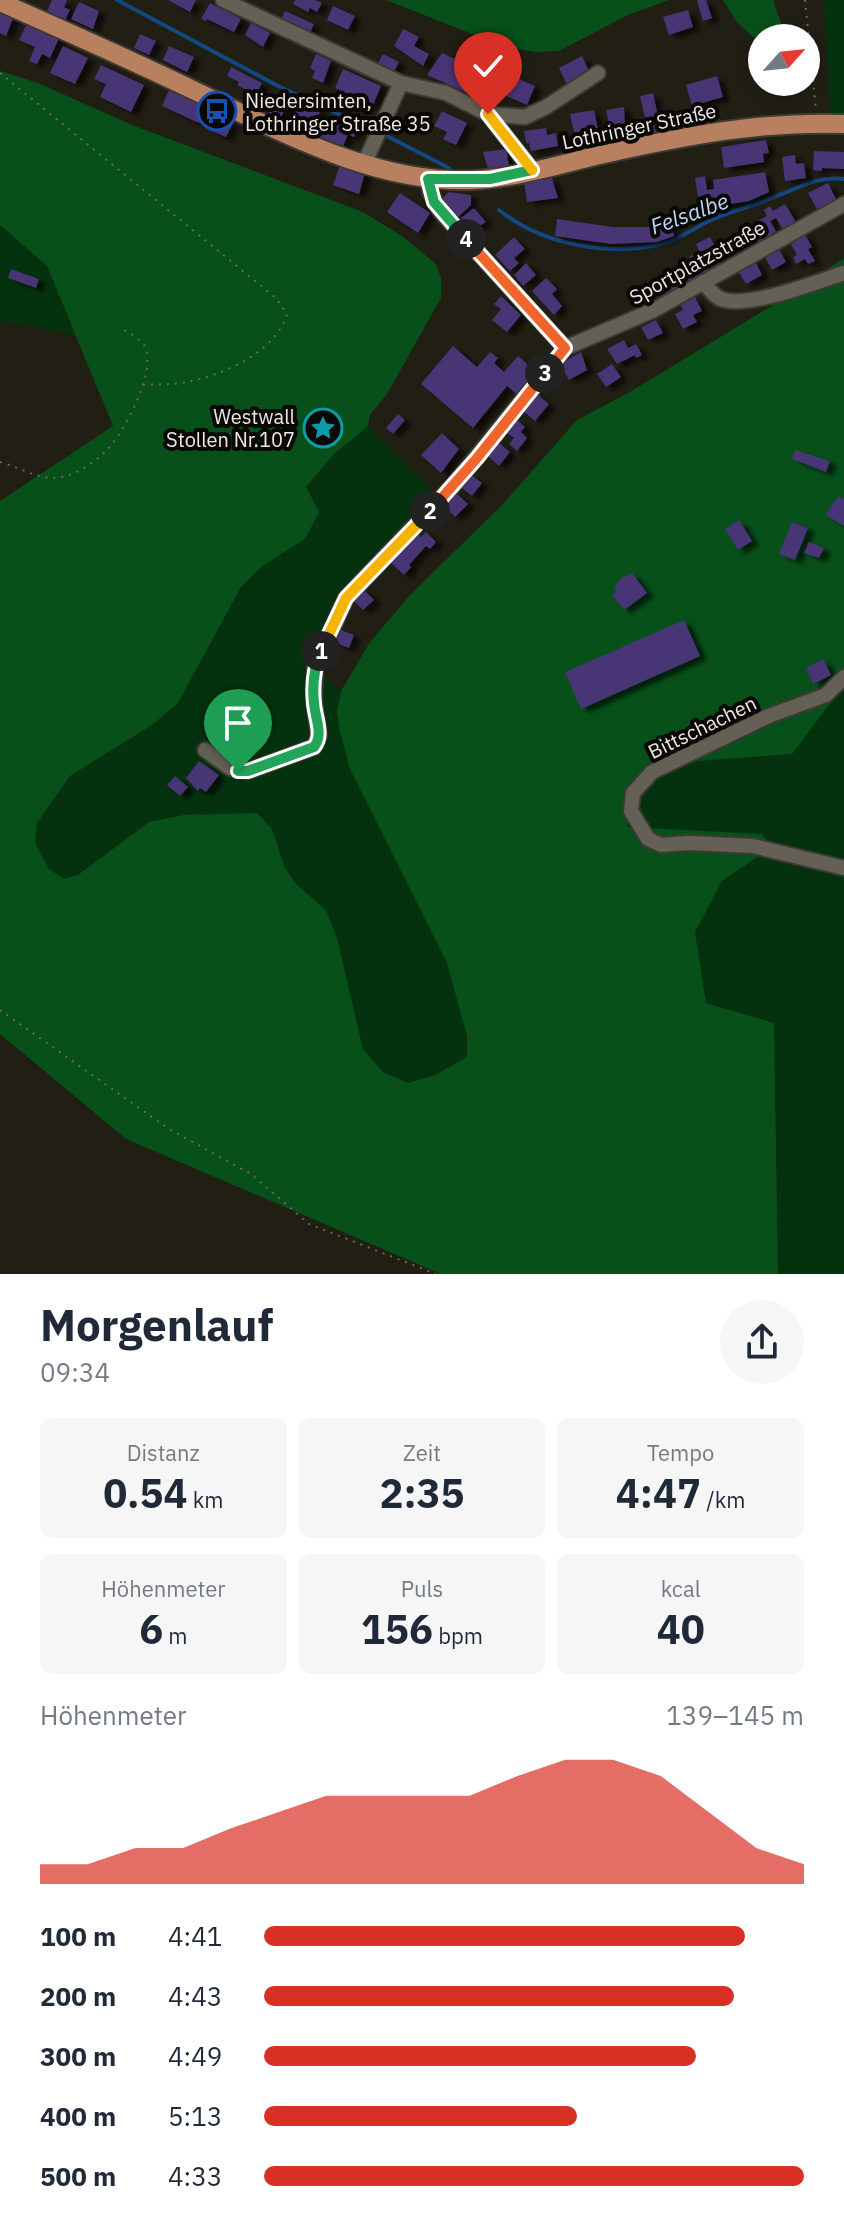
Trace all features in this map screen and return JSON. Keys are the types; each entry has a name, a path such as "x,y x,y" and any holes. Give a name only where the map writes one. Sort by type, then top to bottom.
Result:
{"main road":[{"name":"Lothringer Straße","path":"0,2 301,140 364,164 428,179 490,179 700,134 761,125 844,124"}],"street":[{"path":"223,0 401,83 446,93 488,114 525,117 556,102 598,73"},
{"path":"364,164 401,83"},
{"path":"488,114 533,171"},
{"path":"205,750 230,768 248,771 314,747 319,736 314,702 315,667 346,598 448,491 565,348 441,212 430,192 428,179"},
{"name":"Sportplatzstraße","path":"565,348 630,322 844,204"},
{"path":"703,282 724,301 737,301 774,295 844,273"},
{"name":"Bittschachen","path":"844,677 826,695 771,715 652,772 633,793 631,811 648,839 661,845 753,846 844,868"}],"path":[{"path":"805,0 817,123"},
{"path":"0,73 276,298 287,314 283,329 274,340 220,372 187,382 143,385"},
{"path":"0,462 44,479 65,476 103,455 118,438 143,385 147,366 145,348 136,337 121,328"},
{"path":"0,1010 169,1129 251,1174 309,1224 436,1274"}],"green space":[{"path":"386,0 669,0 628,15 559,51 536,52 505,47"},
{"path":"723,0 773,0 781,23 748,24 748,32 736,21"},
{"path":"824,0 844,0 844,115 830,113"},
{"path":"0,71 38,83 132,125 363,212 402,236 435,263 441,277 441,298 387,394 370,415 368,426 334,454 306,487 319,512 305,539 261,567 241,587 178,703 152,725 70,776 37,823 35,842 48,868 64,879 78,875 149,822 184,815 257,813 272,829 285,868 296,884 326,910 337,938 363,1049 383,1072 408,1083 435,1075 467,1057 467,1036 447,963 350,769 337,712 341,691 370,642 409,596 503,504 577,420 630,392 844,258 844,685 792,754 659,764 626,791 627,827 762,834 772,847 722,881 695,932 706,1003 774,1023 778,1274 441,1274 126,1139 0,1034 0,501 113,426 47,266 0,225"},
{"path":"0,225 47,266 75,335 0,321"},
{"path":"368,426 431,489 400,531 338,599 322,628 313,655 322,674 341,691 340,725 347,757 448,966 465,1027 467,1057 435,1075 408,1083 383,1072 363,1049 337,938 326,911 296,884 285,868 272,829 149,822 78,875 64,879 48,868 35,843 37,823 70,776 178,703 241,587 261,567 305,539 306,487 334,454"},
{"path":"844,685 844,1274 778,1274 774,1023 706,1003 695,931 722,881 772,848 627,827 626,791 659,764"}],"building":[{"path":"52,0 67,0 64,7 70,10 65,20 47,11"},
{"path":"168,0 196,0 190,12"},
{"path":"295,0 322,3 317,12 310,8 308,12 293,4"},
{"path":"697,0 706,0 712,18 703,21"},
{"path":"79,2 99,11 93,29 71,19"},
{"path":"210,3 241,19 234,32 201,19"},
{"path":"333,6 355,16 348,30 327,20"},
{"path":"0,10 14,16 6,36 0,33"},
{"path":"688,10 693,27 669,35 663,17"},
{"path":"285,11 314,24 309,35 280,22"},
{"path":"28,21 60,36 50,58 42,54 37,64 29,61 35,47 19,40"},
{"path":"251,23 270,33 263,47 245,35"},
{"path":"403,29 419,37 414,46 429,54 423,66 394,46"},
{"path":"140,34 156,41 149,55 134,48"},
{"path":"63,46 88,58 75,84 50,73"},
{"path":"169,46 194,57 187,72 163,60"},
{"path":"442,53 489,74 479,98 427,75"},
{"path":"316,54 331,61 323,83 312,78 315,71 310,68"},
{"path":"383,54 399,62 394,72 376,67"},
{"path":"582,56 589,71 568,87 559,68"},
{"path":"101,65 144,85 131,112 100,97 106,84 94,79"},
{"path":"231,67 262,83 256,95 227,76"},
{"path":"343,69 381,86 373,105 363,101 359,110 349,105 353,96 335,88"},
{"path":"512,76 535,86 527,105 504,95"},
{"path":"717,76 723,97 692,106 686,85"},
{"path":"170,88 207,106 199,123 162,106"},
{"path":"653,93 661,130 648,133 647,128 633,132 630,122 645,118 640,96"},
{"path":"276,95 289,99 280,120 268,115"},
{"path":"298,106 313,112 315,106 321,109 314,126 309,124 306,131 290,124"},
{"path":"624,107 625,125 610,128 606,110"},
{"path":"594,110 598,130 575,136 570,114"},
{"path":"442,111 467,123 456,145 443,139 447,132 434,126"},
{"path":"217,116 233,123 226,137 210,130"},
{"path":"326,118 357,130 354,137 348,134 343,147 318,136"},
{"path":"546,128 547,135 556,133 558,146 531,151 524,131"},
{"path":"766,140 769,153 763,154 764,162 724,168 721,147"},
{"path":"506,149 509,166 488,169 483,152"},
{"path":"814,151 844,152 844,169 813,170"},
{"path":"795,155 796,164 804,163 806,178 785,181 782,157"},
{"path":"340,165 365,173 359,194 333,185"},
{"path":"765,172 769,192 749,201 717,206 716,200 699,203 695,178 705,176 707,190 714,189 713,180"},
{"path":"552,178 558,198 527,202 524,182"},
{"path":"828,183 836,199 817,209 808,193"},
{"path":"449,192 471,195 471,205 458,217 442,199"},
{"path":"400,193 430,213 418,233 387,212"},
{"path":"785,204 796,222 783,230 776,218 770,221 776,231 757,245 747,227 767,216 764,210 770,206 773,211"},
{"path":"474,208 486,222 474,229 461,218"},
{"path":"557,219 613,227 655,227 670,222 674,236 657,242 611,244 555,236"},
{"path":"804,233 815,261 808,264 805,259 796,264 793,257 797,255 789,241"},
{"path":"514,237 525,249 514,258 519,263 510,271 495,255"},
{"path":"710,237 724,263 690,282 682,267 691,261 689,257 699,251 696,244"},
{"path":"779,249 786,262 772,270 765,257"},
{"path":"754,259 762,275 746,284 737,269"},
{"path":"526,263 536,275 523,286 514,275"},
{"path":"11,269 39,279 36,288 8,278"},
{"path":"674,271 684,287 668,296 658,279"},
{"path":"546,278 557,289 552,294 562,306 554,315 532,291"},
{"path":"501,296 521,315 507,332 492,320 501,309 494,304"},
{"path":"695,297 702,311 693,315 697,322 683,329 675,314 683,310 680,305"},
{"path":"656,320 663,333 648,340 641,327"},
{"path":"624,340 628,348 636,344 642,355 617,364 607,349"},
{"path":"453,346 477,367 490,352 498,358 494,363 504,372 518,356 537,372 518,395 507,386 473,428 421,384"},
{"path":"581,352 587,370 569,380 560,364"},
{"path":"612,364 621,377 606,387 597,374"},
{"path":"537,394 549,404 535,421 523,411"},
{"path":"398,414 405,420 393,434 386,428"},
{"path":"516,419 525,427 521,432 527,438 517,451 509,444 514,438 506,432"},
{"path":"442,433 459,449 441,473 421,455"},
{"path":"499,443 510,452 499,466 488,456"},
{"path":"795,450 830,461 826,472 792,459"},
{"path":"471,475 482,483 472,496 461,487"},
{"path":"456,493 468,504 455,517 444,506"},
{"path":"838,496 844,499 844,526 826,515"},
{"path":"739,520 752,541 738,550 725,529"},
{"path":"792,522 808,528 795,560 779,554"},
{"path":"426,532 436,542 430,549 426,546 404,575 390,562 417,533 421,537"},
{"path":"809,542 824,548 819,558 804,553"},
{"path":"632,573 647,593 624,610 612,595 617,591 614,587 624,575 626,577"},
{"path":"362,588 374,600 363,610 352,599"},
{"path":"684,620 700,656 581,709 565,672"},
{"path":"338,629 354,635 349,648 333,642"},
{"path":"823,659 831,675 813,684 806,668"},
{"path":"199,761 219,775 206,792 200,788 198,791 186,778"},
{"path":"175,776 188,787 180,796 167,785"}],"waterway":[{"name":"Felsalbe","path":"117,0 280,87 371,129"},
{"name":"Felsalbe","path":"383,134 449,168"},
{"name":"Felsalbe","path":"499,210 535,231 576,245 641,248 669,242 719,217 808,184 825,179 844,179"}],"place":[{"name":"Niedersimten, Lothringer Straße 35","path":"217,111"},
{"name":"Westwall Stollen Nr.107","path":"323,428"}],"route":[{"path":"238,771 248,771 318,743 315,667 346,598 456,482 565,348 452,225 430,192 428,179 490,179 533,171 488,114"}]}
